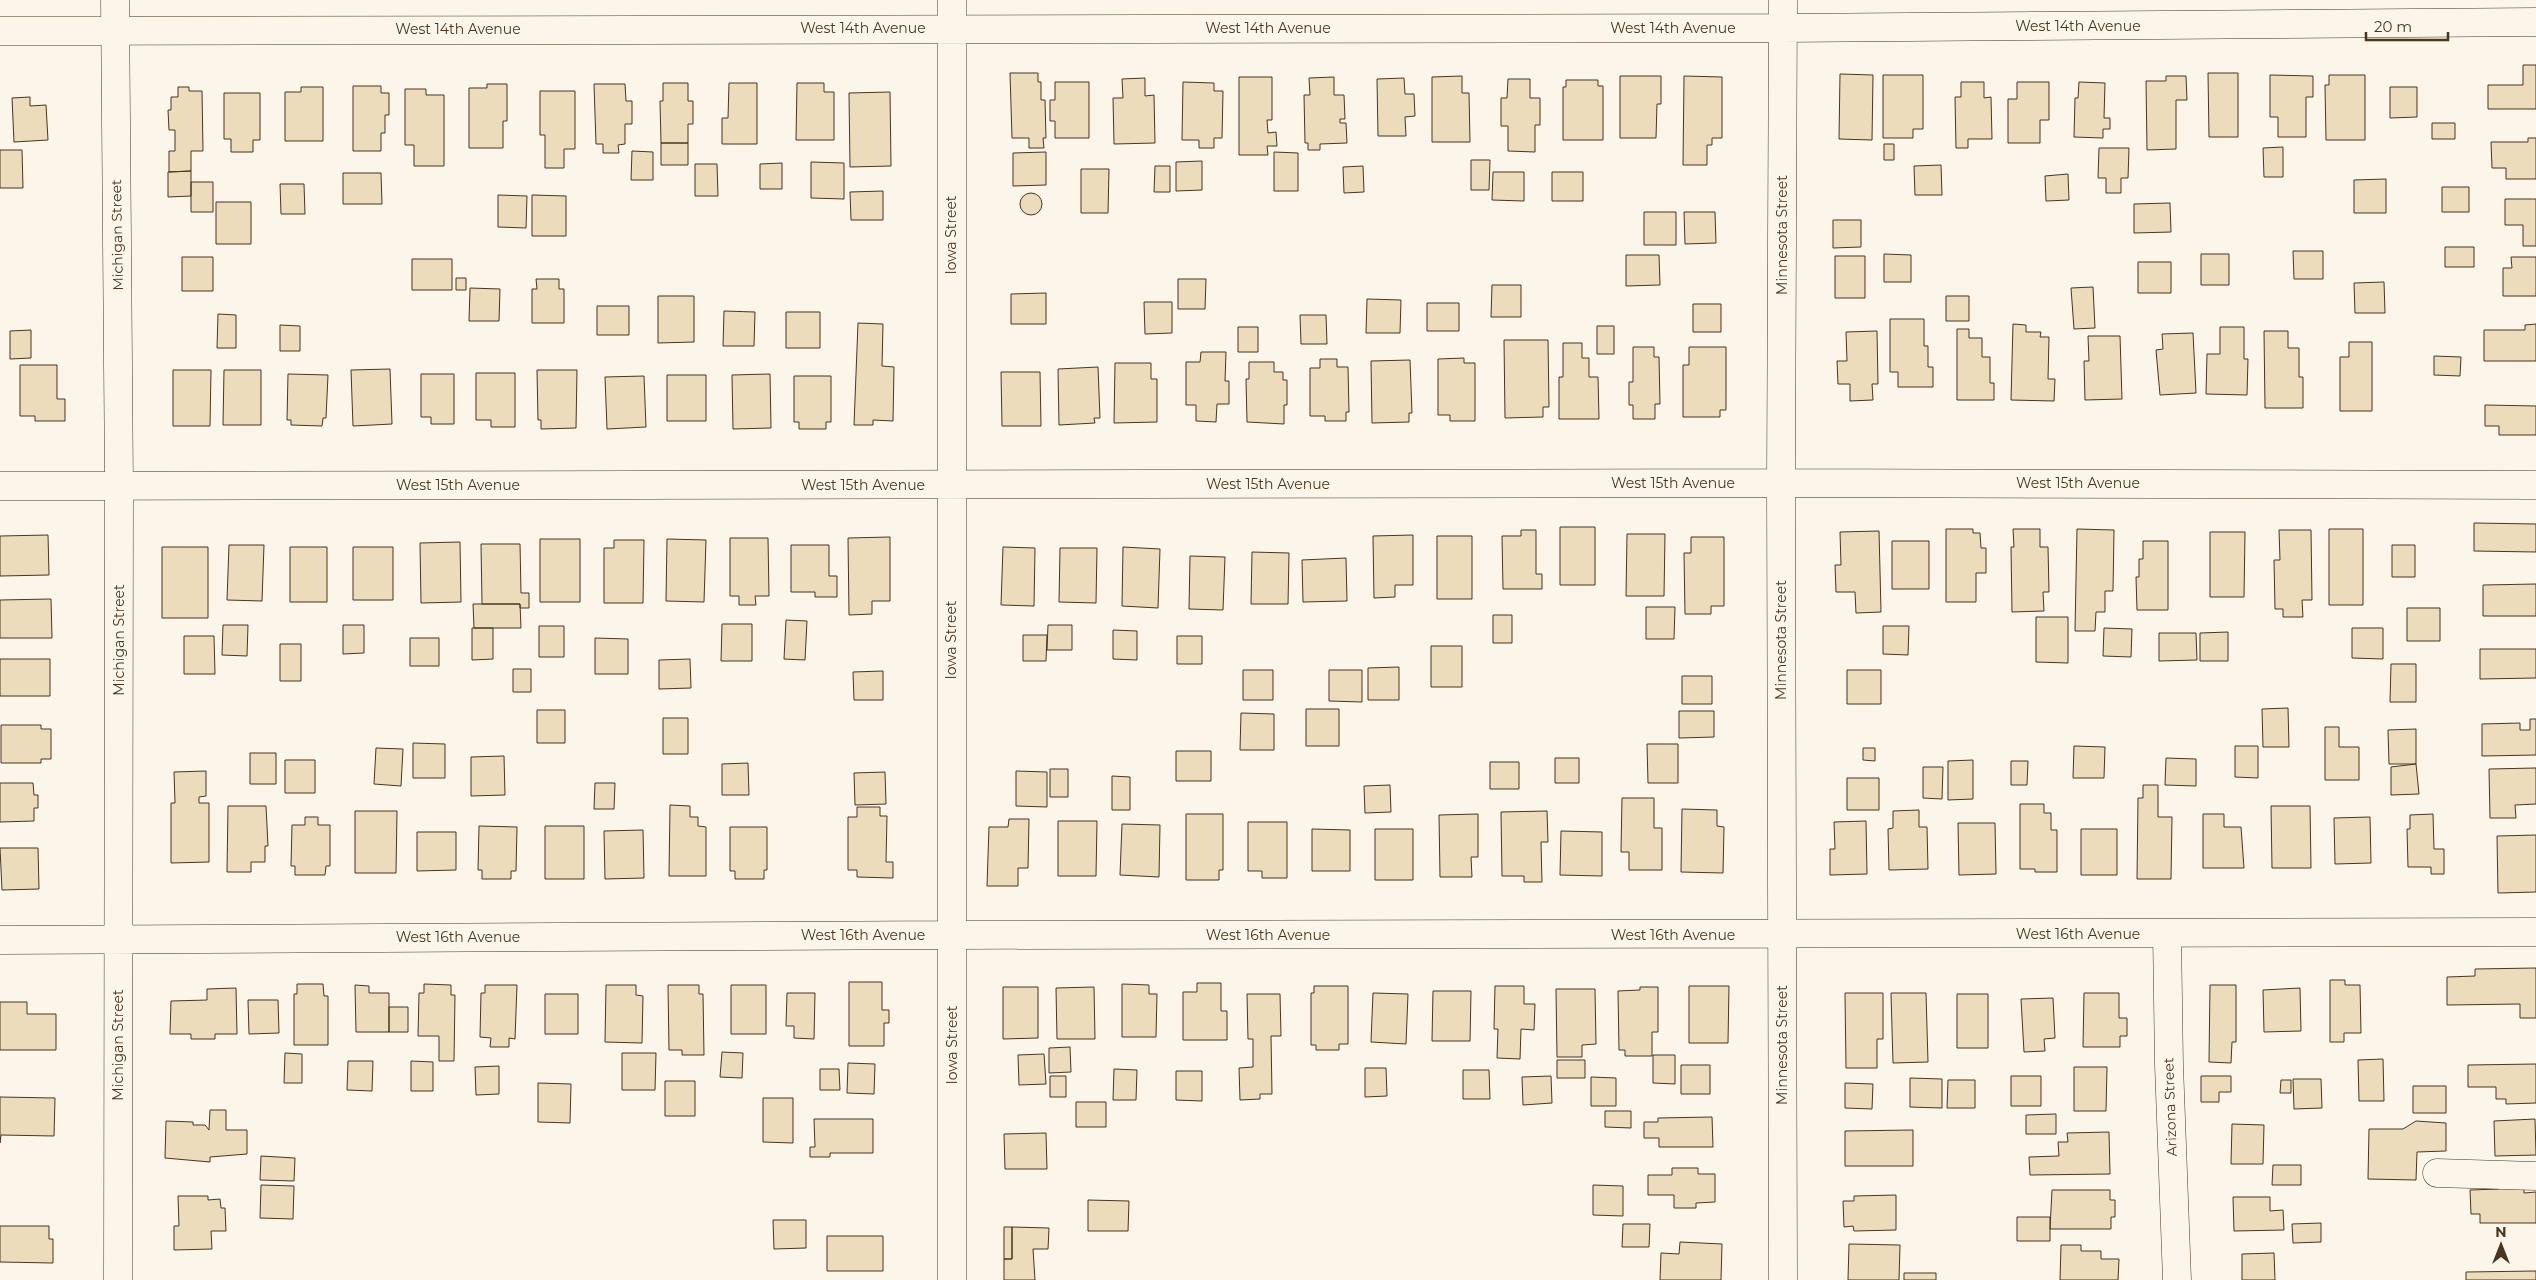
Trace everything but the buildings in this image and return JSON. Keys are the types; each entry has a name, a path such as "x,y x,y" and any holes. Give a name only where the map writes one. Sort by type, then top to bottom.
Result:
{"street":[{"name":"Michigan Street","path":"115,0 120,485 118,1280"},
{"name":"Iowa Street","path":"952,0 950,485 952,1280"},
{"name":"Minnesota Street","path":"1783,0 1781,482 1783,1280"},
{"name":"West 14th Avenue","path":"0,31 1783,28 2536,22"},
{"name":"West 15th Avenue","path":"0,486 1781,482 2536,485"},
{"name":"West 16th Avenue","path":"0,940 952,935 1782,935 2536,932"},
{"name":"Arizona Street","path":"2167,933 2169,1065 2177,1280"},
{"path":"2437,1173 2536,1176"}]}
